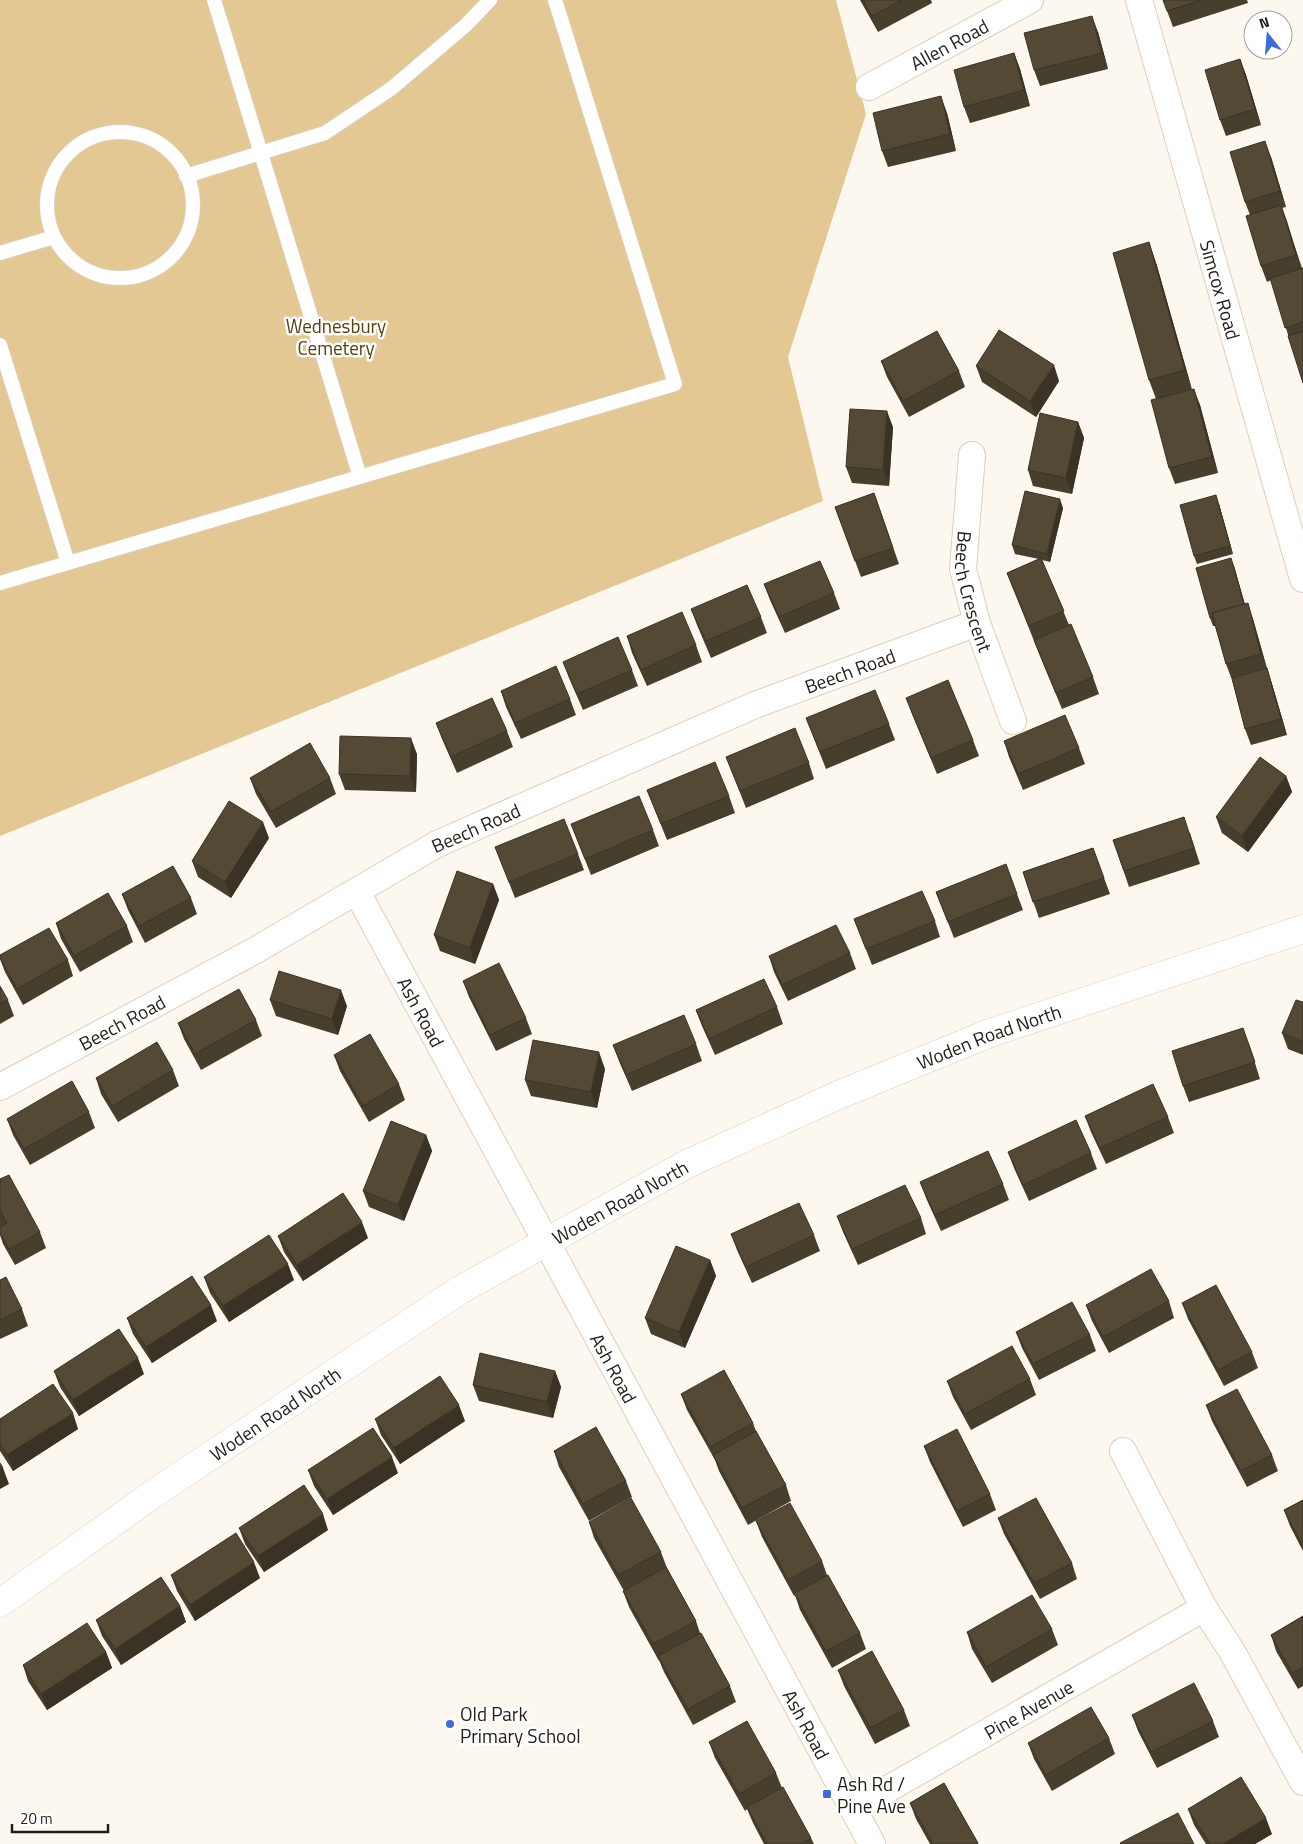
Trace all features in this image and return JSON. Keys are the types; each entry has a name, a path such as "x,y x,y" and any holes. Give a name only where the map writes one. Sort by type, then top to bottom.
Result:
{"street":[{"name":"Allen Road","path":"869,87 1030,0"},
{"name":"Simcox Road","path":"1139,0 1303,579"},
{"name":"Beech Crescent","path":"972,455 963,569 977,623 1013,722"},
{"name":"Beech Road","path":"0,1087 256,950 437,844 737,713 977,623"},
{"name":"Ash Road","path":"357,892 872,1844"},
{"name":"Woden Road North","path":"0,1602 156,1492 460,1290 687,1164 836,1096 990,1033 1303,929"},
{"path":"1123,1451 1204,1608 1233,1653 1303,1782"},
{"name":"Pine Avenue","path":"853,1809 1204,1608"}],"lane":[{"path":"214,0 360,477"},
{"path":"186,176 325,133 392,88 466,25 490,0"},
{"path":"0,583 675,384 555,0"},
{"path":"121,132 144,136 165,147 181,164 191,185 193,208 189,231 177,250 160,266 139,276 114,278 90,271 69,257 54,237 47,213 49,188 59,165 76,146 98,135 121,132"},
{"path":"0,253 54,237"},
{"path":"0,345 68,563"}],"green space":[{"name":"Wednesbury Cemetery","path":"0,0 836,0 866,114 788,357 823,501 0,836"}],"building":[{"path":"863,0 902,0 872,16"},
{"path":"1163,0 1202,0 1167,11"},
{"path":"1092,16 1102,53 1034,70 1024,33"},
{"path":"1014,53 1024,90 964,107 954,70"},
{"path":"1240,59 1255,109 1220,120 1205,70"},
{"path":"941,96 950,134 882,151 873,113"},
{"path":"1265,141 1280,191 1245,202 1230,152"},
{"path":"1281,205 1296,255 1261,266 1246,216"},
{"path":"1149,242 1185,370 1149,380 1113,253"},
{"path":"1303,268 1303,322 1285,328 1270,278"},
{"path":"999,330 1054,365 1030,401 976,366"},
{"path":"937,331 959,371 903,401 881,361"},
{"path":"1303,331 1303,383 1288,336"},
{"path":"1194,389 1212,457 1169,468 1151,400"},
{"path":"850,409 887,411 883,470 846,467"},
{"path":"1040,413 1078,422 1066,478 1028,470"},
{"path":"1025,491 1060,499 1047,554 1012,545"},
{"path":"874,493 893,548 855,561 835,507"},
{"path":"1216,495 1230,546 1194,556 1180,505"},
{"path":"1041,558 1064,611 1029,626 1007,573"},
{"path":"1231,558 1244,604 1212,613 1213,617 1210,618 1196,568"},
{"path":"820,561 834,593 779,617 764,584"},
{"path":"747,585 761,617 706,641 691,609"},
{"path":"1248,603 1261,654 1226,664 1212,613"},
{"path":"682,612 696,645 641,670 627,636"},
{"path":"1071,624 1093,677 1056,693 1034,640"},
{"path":"618,637 632,670 577,694 563,662"},
{"path":"556,666 570,699 515,723 501,691"},
{"path":"1267,668 1281,719 1245,729 1232,678"},
{"path":"948,680 973,740 931,758 906,698"},
{"path":"875,690 889,724 820,752 806,718"},
{"path":"492,698 507,731 451,757 436,723"},
{"path":"1065,715 1079,748 1018,774 1004,741"},
{"path":"795,728 809,763 740,791 726,757"},
{"path":"340,736 411,738 410,776 339,774"},
{"path":"310,743 330,778 271,812 250,778"},
{"path":"1260,757 1286,776 1242,836 1216,817"},
{"path":"715,762 729,796 661,824 647,790"},
{"path":"639,796 653,830 585,859 571,824"},
{"path":"229,801 263,822 225,882 192,861"},
{"path":"1184,817 1194,848 1124,871 1113,840"},
{"path":"564,819 578,854 509,882 495,847"},
{"path":"1093,848 1104,878 1033,902 1023,872"},
{"path":"1006,864 1017,894 948,922 936,892"},
{"path":"173,866 191,898 139,926 122,894"},
{"path":"457,871 493,884 470,948 434,935"},
{"path":"922,891 935,921 866,949 854,919"},
{"path":"108,893 127,926 74,956 56,923"},
{"path":"836,925 850,953 782,985 769,956"},
{"path":"49,928 68,960 17,989 0,955"},
{"path":"499,963 526,1018 490,1035 463,981"},
{"path":"279,971 341,990 332,1019 270,1000"},
{"path":"764,979 777,1007 709,1039 696,1010"},
{"path":"0,986 8,1000 0,1004"},
{"path":"239,989 256,1020 195,1054 178,1023"},
{"path":"1296,1000 1303,1002 1303,1042 1282,1033"},
{"path":"684,1015 696,1044 626,1075 613,1045"},
{"path":"1243,1028 1255,1062 1183,1086 1172,1051"},
{"path":"370,1034 399,1084 363,1106 334,1055"},
{"path":"533,1040 599,1052 591,1092 525,1080"},
{"path":"157,1042 173,1070 112,1106 96,1078"},
{"path":"72,1081 89,1112 24,1149 7,1119"},
{"path":"1153,1084 1168,1117 1100,1148 1085,1116"},
{"path":"1076,1120 1091,1153 1023,1185 1008,1152"},
{"path":"391,1121 426,1135 398,1205 363,1191"},
{"path":"988,1151 1003,1184 935,1215 920,1182"},
{"path":"9,1175 40,1232 9,1249 0,1233 0,1227 7,1223 0,1211 0,1179"},
{"path":"905,1185 921,1218 852,1249 837,1216"},
{"path":"343,1193 362,1222 297,1265 278,1236"},
{"path":"799,1203 814,1235 746,1267 731,1234"},
{"path":"269,1235 288,1264 223,1306 204,1277"},
{"path":"676,1246 710,1260 679,1332 645,1318"},
{"path":"1151,1269 1169,1301 1103,1337 1086,1305"},
{"path":"192,1276 211,1305 146,1347 127,1318"},
{"path":"6,1277 22,1309 0,1320 0,1280"},
{"path":"1216,1285 1252,1352 1218,1370 1182,1303"},
{"path":"1072,1302 1090,1335 1033,1364 1016,1332"},
{"path":"119,1329 138,1358 73,1400 54,1371"},
{"path":"1012,1346 1030,1379 965,1414 947,1381"},
{"path":"480,1353 555,1371 547,1402 473,1385"},
{"path":"724,1370 753,1423 710,1447 681,1394"},
{"path":"440,1376 459,1405 394,1448 375,1419"},
{"path":"53,1384 73,1413 7,1455 0,1444 0,1419"},
{"path":"1237,1389 1272,1455 1241,1471 1206,1405"},
{"path":"596,1427 626,1481 583,1504 554,1451"},
{"path":"373,1428 392,1457 327,1499 308,1470"},
{"path":"957,1429 990,1494 957,1511 924,1446"},
{"path":"756,1431 786,1485 742,1508 713,1455"},
{"path":"304,1485 323,1514 258,1556 239,1528"},
{"path":"631,1498 661,1552 618,1575 589,1522"},
{"path":"1036,1498 1072,1563 1034,1583 998,1518"},
{"path":"1303,1500 1303,1547 1284,1510"},
{"path":"790,1503 822,1561 788,1580 756,1521"},
{"path":"236,1533 254,1562 190,1605 171,1575"},
{"path":"666,1567 696,1621 653,1644 623,1591"},
{"path":"828,1575 860,1633 826,1651 794,1593"},
{"path":"161,1577 180,1606 115,1649 96,1620"},
{"path":"1032,1595 1052,1629 986,1667 967,1632"},
{"path":"1303,1616 1303,1667 1292,1673 1271,1635"},
{"path":"87,1623 106,1652 41,1694 23,1665"},
{"path":"701,1633 730,1686 688,1709 658,1656"},
{"path":"872,1651 904,1710 870,1728 838,1670"},
{"path":"1194,1683 1213,1721 1151,1752 1132,1715"},
{"path":"1091,1707 1109,1738 1046,1775 1028,1743"},
{"path":"747,1721 776,1773 739,1794 709,1742"},
{"path":"1241,1777 1266,1818 1223,1844 1210,1844 1188,1809"},
{"path":"944,1783 978,1843 933,1844 910,1803"},
{"path":"783,1787 811,1838 800,1844 767,1844 747,1807"},
{"path":"1178,1813 1194,1844 1120,1843"}],"place":[{"name":"Old Park Primary School","path":"450,1724"},
{"name":"Ash Rd / Pine Ave","path":"827,1794"}]}
